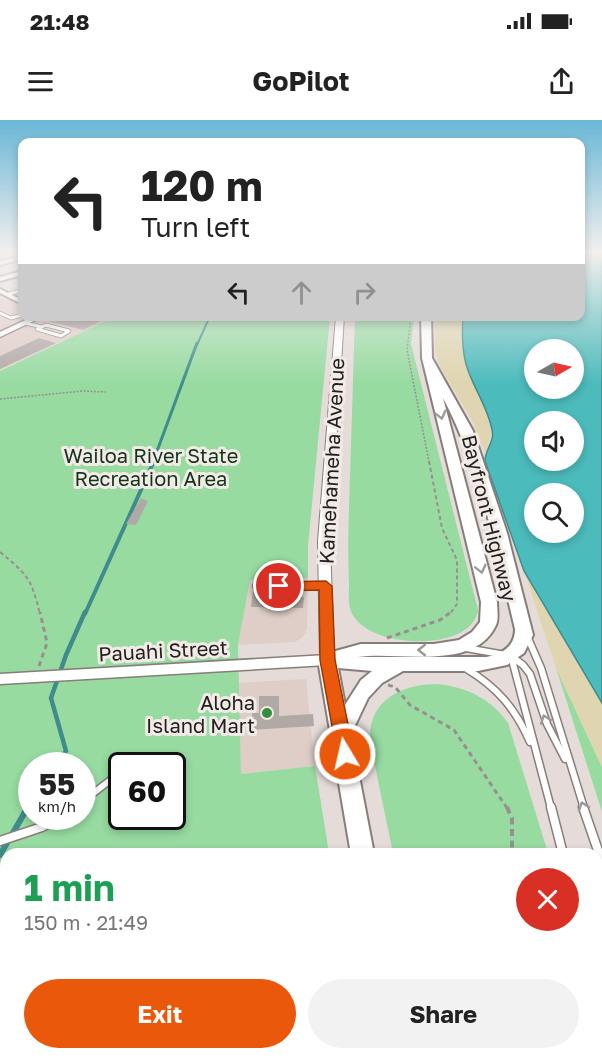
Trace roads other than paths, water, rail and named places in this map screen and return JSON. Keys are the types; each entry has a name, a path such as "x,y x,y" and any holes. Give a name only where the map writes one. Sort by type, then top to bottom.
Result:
{"main road":[{"name":"Kamehameha Avenue","path":"340,321 324,541 327,660 362,848"},
{"name":"Bayfront Highway","path":"327,660 367,666 416,664 457,656 466,645 480,635 489,623 490,609 426,358 426,321"},
{"name":"Bayfront Highway","path":"426,358 467,430 499,533 524,630"},
{"path":"511,656 521,645 524,630"},
{"name":"Bayfront Highway","path":"327,660 365,650 425,650 489,663 511,656"},
{"path":"342,732 358,698 372,679 383,672 416,664"}],"street":[{"path":"0,335 21,321"},
{"name":"Pauahi Street","path":"0,679 327,660"}],"lane":[{"path":"0,313 18,319"},
{"path":"28,321 42,327 46,325 69,332 61,336 37,329 42,327"},
{"path":"256,586 326,586"},
{"path":"524,630 541,668 571,771 597,848"},
{"path":"457,656 514,706 537,761"},
{"path":"511,656 519,661 530,674 547,724 571,771"},
{"path":"511,656 561,848"},
{"path":"96,791 108,782"},
{"path":"1,841 33,830"}],"water":[{"path":"585,296 602,296 602,703 524,571 485,461 493,434 465,358 463,321 585,321"}],"waterway":[{"path":"197,345 208,321"},
{"path":"153,462 197,343"},
{"path":"85,614 154,461"},
{"path":"65,752 51,698 66,655 85,612"},
{"path":"4,848 18,824"}],"place":[{"name":"Aloha Island Mart","path":"267,713"}],"park label":[{"name":"Wailoa River State Recreation Area","path":"151,466"}]}
